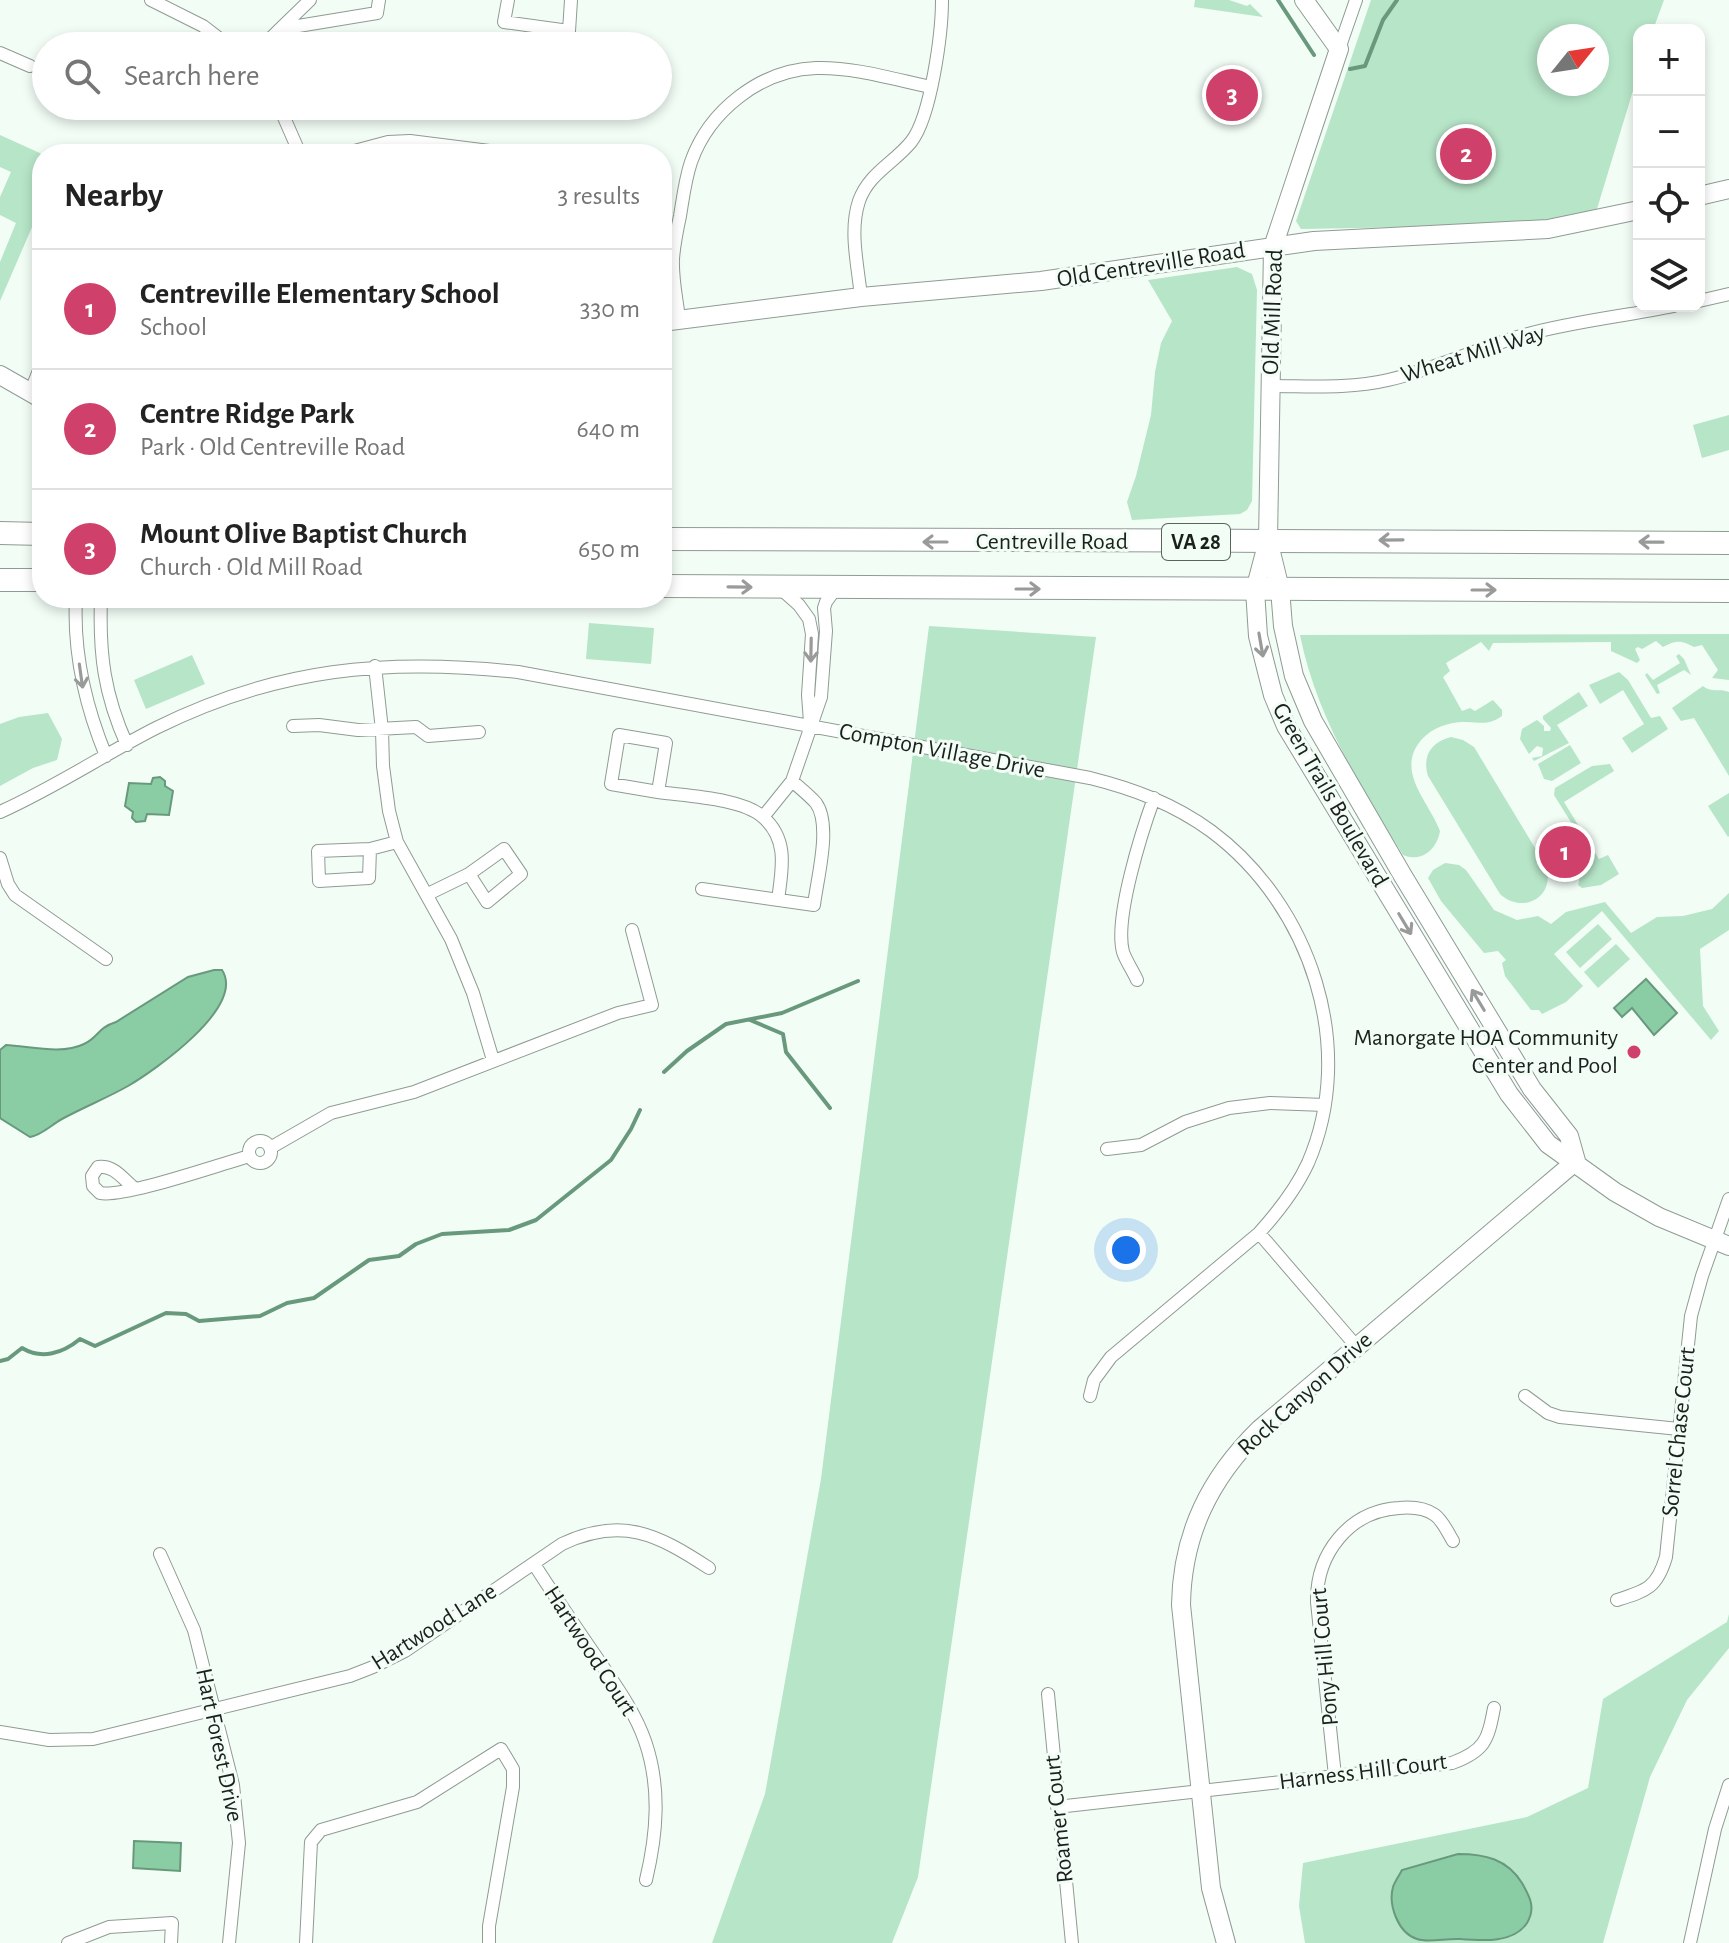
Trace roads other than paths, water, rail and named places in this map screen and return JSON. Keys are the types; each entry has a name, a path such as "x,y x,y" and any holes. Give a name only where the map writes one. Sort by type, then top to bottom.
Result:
{"highway":[{"path":"0,533 32,534"},
{"name":"Centreville Road","path":"672,539 1729,543"},
{"path":"0,580 32,580"},
{"name":"Centreville Road","path":"672,586 1729,591"}],"street":[{"path":"151,0 181,13 209,32"},
{"path":"277,32 310,0"},
{"path":"280,29 377,13 379,0"},
{"path":"508,0 504,22 569,31 571,0"},
{"path":"861,297 855,238 859,202 874,176 904,150 917,133 925,115 942,0"},
{"path":"1304,0 1339,49"},
{"name":"Old Mill Road","path":"1268,541 1273,247 1356,0"},
{"path":"0,53 30,66"},
{"path":"672,288 673,255 685,185 696,150 709,128 741,94 766,81 806,69 852,71 930,87"},
{"path":"285,120 296,144"},
{"path":"380,144 410,141 434,144"},
{"path":"1705,195 1729,189"},
{"name":"Old Centreville Road","path":"672,320 861,297 1041,281 1331,240 1548,229 1633,211"},
{"path":"1705,300 1729,294"},
{"name":"Wheat Mill Way","path":"1271,386 1340,386 1385,381 1531,333 1642,312"},
{"path":"0,375 32,394"},
{"name":"Green Trails Boulevard","path":"1268,541 1280,589 1283,626 1294,676 1313,721 1532,1089 1569,1136 1576,1161"},
{"name":"Green Trails Boulevard","path":"1268,541 1255,590 1258,636 1286,726 1509,1094 1548,1144 1631,1202 1721,1243"},
{"path":"778,587 799,605 809,619 812,634 808,695 810,726"},
{"path":"763,817 792,781 822,689 826,631 824,608 836,588"},
{"path":"77,608 81,683 106,756"},
{"path":"101,608 104,681 110,706 127,745"},
{"name":"Compton Village Drive","path":"0,812 30,799 179,717 260,687 304,676 375,666 456,665 518,672 1090,778 1130,788 1183,813 1233,849 1267,886 1294,928 1313,973 1325,1021 1328,1049 1325,1105 1305,1170 1259,1233 1111,1357 1094,1380 1090,1396"},
{"path":"375,666 385,781 397,842 451,939 473,993 493,1060"},
{"path":"293,726 382,730 416,727 428,736 479,732"},
{"path":"658,792 666,743 619,735 611,784 658,792 716,801 751,809 763,817 776,832 782,848 778,900"},
{"path":"702,889 814,905 824,832 822,816 816,804 792,781"},
{"path":"1137,980 1123,952 1124,913 1131,872 1154,798"},
{"path":"370,849 369,878 319,881 318,851 370,849 397,842"},
{"path":"428,894 469,874 504,849 521,874 487,902 469,874"},
{"path":"0,858 15,895 106,959"},
{"path":"134,1188 250,1156 249,1150 256,1141 262,1141 270,1148 331,1113 414,1092 618,1013 652,1005 632,930"},
{"path":"1107,1149 1141,1145 1185,1122 1229,1108 1270,1103 1325,1105"},
{"name":"Rock Canyon Drive","path":"1226,1943 1211,1888 1181,1605 1183,1566 1193,1527 1212,1486 1240,1449 1576,1161"},
{"name":"Sorrel Chase Court","path":"1617,1600 1646,1591 1654,1584 1663,1566 1668,1545 1691,1316 1721,1243 1729,1199"},
{"path":"1259,1233 1357,1347"},
{"path":"1525,1396 1548,1413 1560,1417 1679,1429"},
{"name":"Pony Hill Court","path":"1335,1776 1317,1602 1318,1577 1326,1556 1338,1538 1360,1519 1394,1508 1422,1509 1432,1513 1453,1541"},
{"name":"Hartwood Lane","path":"0,1732 49,1740 93,1739 350,1676 405,1651 562,1544 587,1533 625,1530 648,1533 709,1568"},
{"name":"Hart Forest Drive","path":"160,1554 194,1630 233,1785 238,1824 237,1876 229,1943"},
{"name":"Hartwood Court","path":"534,1564 625,1699 645,1741 653,1774 656,1809 654,1846 646,1880"},
{"name":"Roamer Court","path":"1048,1694 1072,1943"},
{"name":"Harness Hill Court","path":"1057,1807 1442,1765 1468,1757 1479,1749 1489,1735 1494,1708"},
{"path":"306,1943 311,1842 321,1830 417,1802 501,1749 513,1769 513,1787 489,1926 489,1943"},
{"path":"1690,1943 1715,1829 1729,1785"},
{"path":"68,1943 109,1927 172,1923 171,1943"}],"waterway":[{"path":"1278,0 1314,55"},
{"path":"1350,69 1365,66 1383,20 1397,0"},
{"path":"664,1072 687,1051 726,1024 782,1013 858,981"},
{"path":"750,1020 783,1034 786,1052 830,1108"},
{"path":"0,1361 22,1348 37,1354 52,1353 80,1339 95,1346 166,1313 186,1314 199,1321 260,1316 287,1303 314,1298 369,1260 399,1256 416,1244 442,1234 509,1230 536,1220 611,1160 640,1110"}],"place":[{"name":"Mount Olive Baptist Church","path":"1232,95"},
{"name":"Centre Ridge Park","path":"1466,154"},
{"name":"Centreville Elementary School","path":"1565,852"},
{"name":"Manorgate HOA Community Center and Pool","path":"1634,1052"}]}
